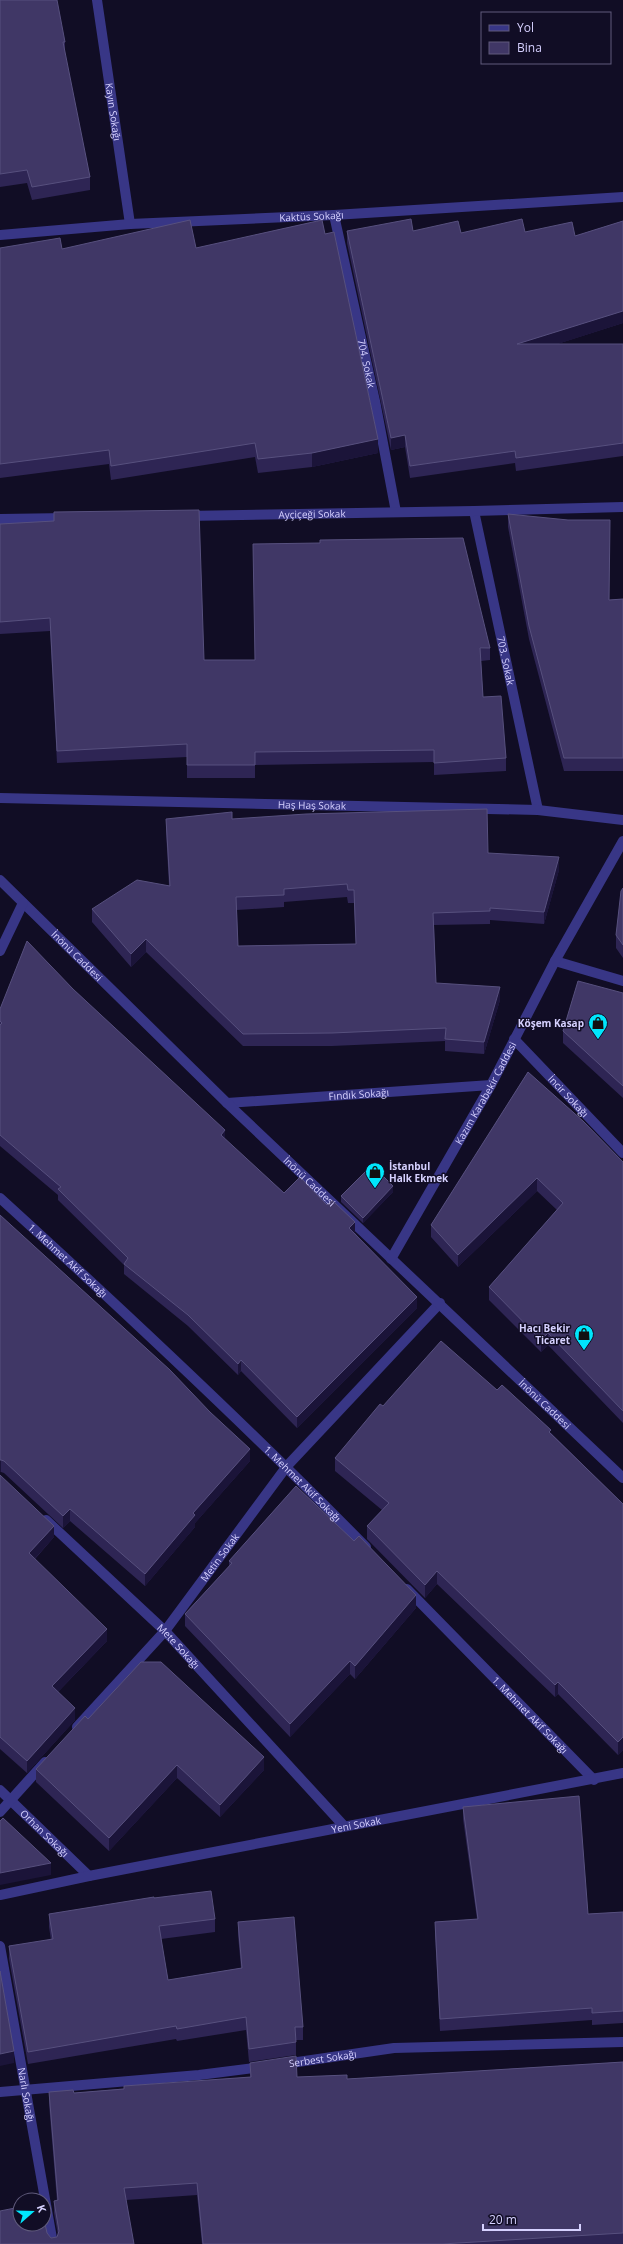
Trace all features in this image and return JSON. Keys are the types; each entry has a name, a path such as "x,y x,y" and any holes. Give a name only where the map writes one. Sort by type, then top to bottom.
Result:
{"street":[{"name":"Kayın Sokağı","path":"97,0 130,224"},
{"name":"Kaktüs Sokağı","path":"0,235 130,224 334,215 623,197"},
{"name":"704. Sokak","path":"334,215 375,401 396,512"},
{"name":"Ayçiçeği Sokak","path":"174,516 474,511 623,506"},
{"name":"703. Sokak","path":"474,511 538,810"},
{"path":"0,519 79,518"},
{"name":"Haş Haş Sokak","path":"0,798 538,810 623,820"},
{"name":"Kazım Karabekir Caddesi","path":"391,1258 491,1085 555,961 623,841"},
{"name":"İnönü Caddesi","path":"0,880 227,1103 440,1303 623,1478"},
{"path":"0,951 23,902"},
{"path":"555,961 623,981"},
{"name":"İncir Sokağı","path":"514,1040 623,1153"},
{"name":"Fındık Sokağı","path":"227,1103 491,1085"},
{"name":"1. Mehmet Akif Sokağı","path":"0,1198 96,1286 287,1466 376,1557"},
{"name":"Metin Sokak","path":"69,1736 165,1631 287,1466 440,1303"},
{"name":"Mete Sokağı","path":"40,1515 165,1631 344,1826"},
{"name":"1. Mehmet Akif Sokağı","path":"398,1580 594,1780"},
{"path":"0,1812 53,1754"},
{"name":"Yeni Sokak","path":"90,1876 344,1826 594,1780 623,1773"},
{"name":"Orhan Sokağı","path":"0,1790 90,1876"},
{"path":"0,1894 90,1876"},
{"name":"Narlı Sokağı","path":"0,1946 24,2089 53,2244"},
{"name":"Serbest Sokağı","path":"0,2092 200,2075 394,2048 623,2042"}],"building":[{"path":"0,0 57,0 65,42 63,42 90,177 32,187 27,170 0,174"},
{"path":"411,219 413,231 458,221 461,233 522,219 525,232 572,222 575,236 623,221 623,311 517,344 623,344 623,443 516,458 515,451 410,466 405,435 391,438 347,231"},
{"path":"190,220 196,248 322,220 325,234 334,232 378,439 312,453 258,459 255,443 111,466 109,450 0,464 0,248 60,238 62,249"},
{"path":"199,510 204,660 255,660 253,544 320,543 320,540 463,538 490,648 480,648 483,697 501,696 506,758 434,763 434,750 255,752 255,765 187,765 187,744 57,751 50,618 0,622 0,524 54,521 54,512"},
{"path":"508,514 568,520 610,520 609,600 623,599 623,758 564,758 529,626"},
{"path":"487,809 488,853 559,857 544,912 490,908 490,911 433,913 436,983 500,987 484,1042 445,1039 446,1028 332,1033 243,1034 146,939 131,954 92,909 137,880 170,886 166,819 232,812 232,819 306,814","holes":["347,884 348,890 354,890 356,944 238,946 236,897 284,895 284,889"]},
{"path":"623,888 623,945 616,935 621,891"},
{"path":"27,941 73,989 225,1130 221,1135 284,1193 300,1177 327,1205 332,1200 355,1222 349,1228 417,1297 297,1417 241,1360 238,1364 188,1315 124,1264 128,1258 58,1189 61,1187 0,1135 0,1025 2,1023 0,1021 0,1009"},
{"path":"578,981 623,993 623,1086 563,1031"},
{"path":"528,1072 583,1121 623,1162 623,1411 548,1333 541,1340 489,1287 563,1203 537,1178 458,1255 431,1225"},
{"path":"372,1165 393,1186 363,1218 341,1196"},
{"path":"0,1215 170,1370 210,1412 250,1449 193,1513 195,1515 145,1574 70,1509 63,1516 4,1461 0,1460"},
{"path":"441,1341 497,1390 502,1385 551,1430 549,1432 623,1504 623,1737 618,1742 558,1682 555,1685 437,1571 425,1585 367,1526 389,1503 335,1458 380,1404 383,1406"},
{"path":"0,1475 54,1526 29,1553 107,1629 52,1686 75,1708 27,1761 0,1737"},
{"path":"296,1486 354,1541 359,1536 416,1595 355,1666 350,1661 290,1724 185,1614 232,1563 229,1561"},
{"path":"141,1662 161,1662 264,1757 220,1805 177,1765 109,1838 36,1769 85,1716 88,1719"},
{"path":"579,1796 588,1914 623,1912 623,2011 592,2013 592,2008 440,2019 435,1922 478,1919 463,1807"},
{"path":"3,1818 51,1863 0,1873 0,1821"},
{"path":"211,1891 215,1919 159,1926 168,1980 242,1968 238,1922 294,1917 303,2027 295,2027 296,2042 249,2049 246,2017 177,2029 176,2026 28,2052 9,1946 53,1939 49,1914 154,1897"},
{"path":"0,1971 14,2051 0,2054"},
{"path":"296,2056 297,2077 347,2075 347,2079 623,2062 623,2233 442,2244 203,2244 197,2183 124,2188 134,2244 0,2244 0,2211 12,2209 12,2232 47,2232 51,2238 57,2237 59,2231 54,2201 58,2200 49,2092 73,2090 74,2093 124,2089 124,2086 251,2077 250,2063"}],"place":[{"name":"Köşem Kasap","path":"598,1040"},
{"name":"İstanbul Halk Ekmek","path":"375,1189"},
{"name":"Hacı Bekir Ticaret","path":"584,1351"}]}
